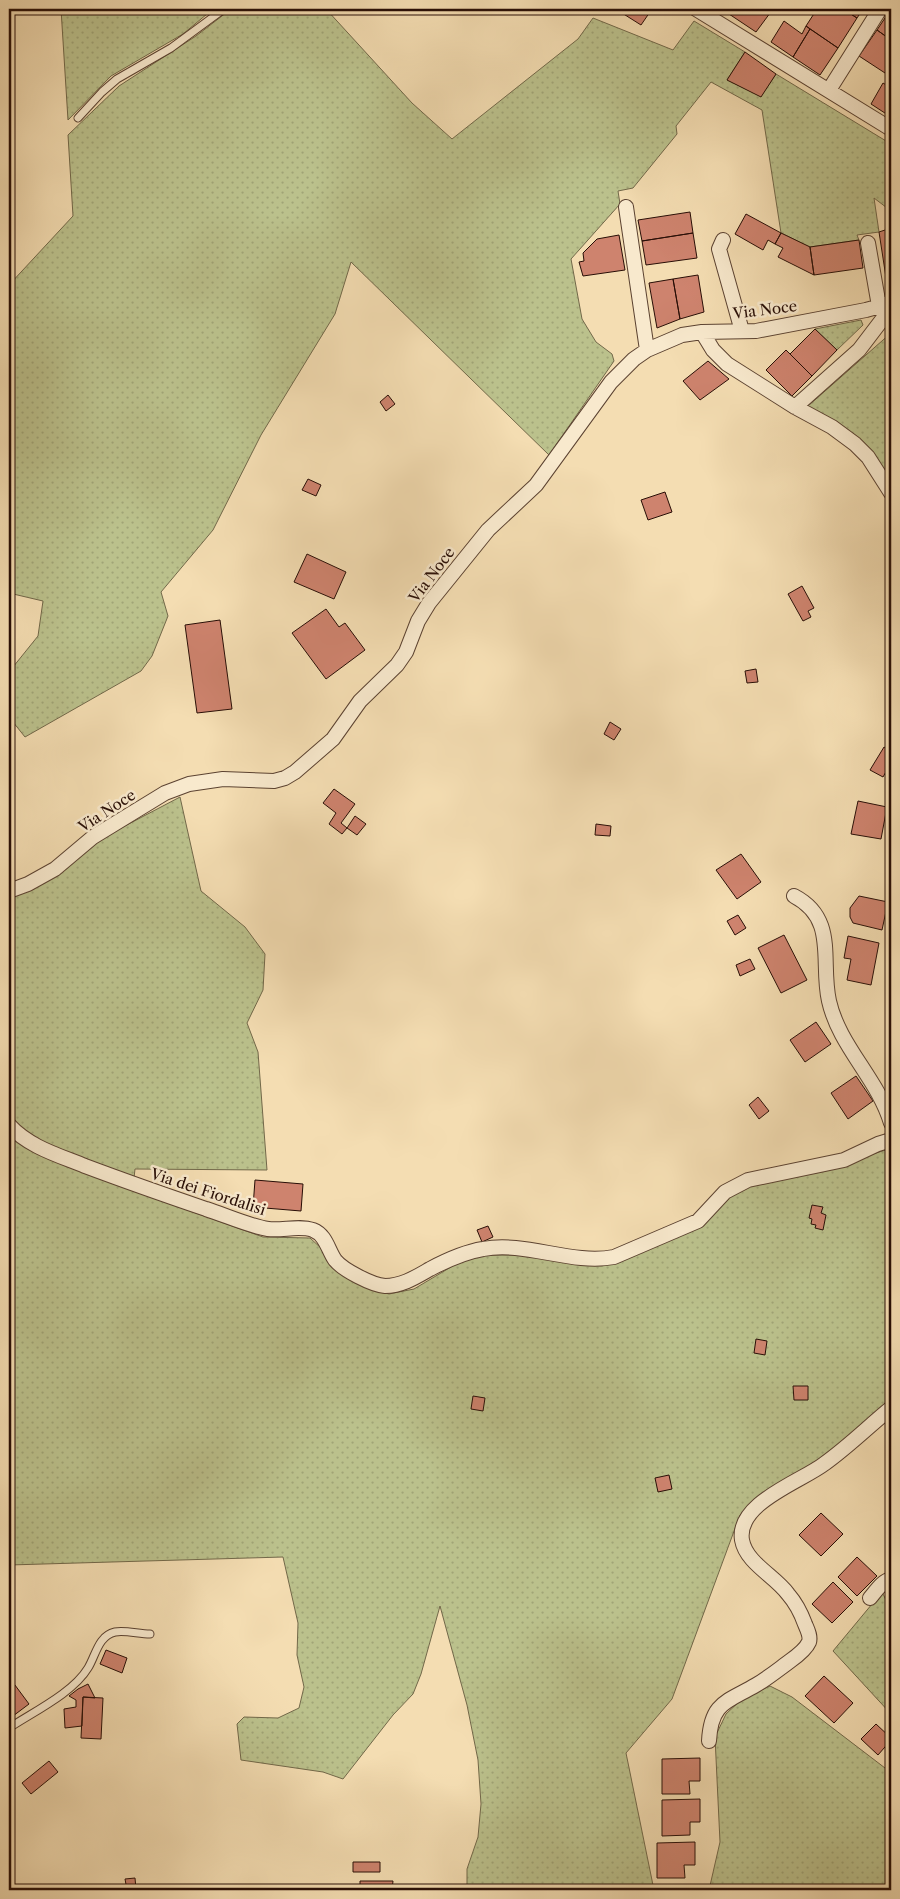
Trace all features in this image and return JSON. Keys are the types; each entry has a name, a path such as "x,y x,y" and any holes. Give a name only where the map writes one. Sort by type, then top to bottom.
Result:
{"street":[{"path":"696,9 711,13 891,129"},
{"path":"829,90 880,9"},
{"path":"626,207 648,350"},
{"path":"723,240 719,249 742,331"},
{"path":"795,407 859,350 887,306 868,243"},
{"name":"Via Noce","path":"9,891 28,884 55,869 93,837 176,789 189,784 223,778 274,781 295,772 333,739 360,701 397,665 406,652 418,621 428,603 488,530 536,485 610,382 634,359 648,350 682,335 702,332 756,331 887,306"},
{"path":"702,332 713,350 727,364 795,407 832,427 855,444 868,458 891,493"},
{"path":"794,896 806,902 815,910 820,921 823,933 829,1002 844,1037 879,1091 891,1123"},
{"name":"Via dei Fiordalisi","path":"9,1125 17,1134 42,1149 134,1185 267,1229 306,1229 314,1231 322,1237 336,1261 345,1268 375,1284 385,1286 401,1284 415,1279 458,1255 486,1248 527,1249 586,1259 601,1260 614,1257 698,1221 725,1192 748,1180 844,1160 891,1140"},
{"path":"709,1741 710,1726 719,1707 728,1699 773,1674 804,1648 809,1640 803,1618 788,1594 751,1558 745,1549 742,1530 747,1520 753,1510 784,1486 813,1472 826,1463 891,1408"},
{"path":"870,1598 880,1586 891,1579"}],"lane":[{"path":"78,118 102,92 117,80 171,48 224,9"},
{"path":"9,1728 60,1695 78,1680 88,1668 97,1647 105,1638 115,1632 150,1634"}],"green space":[{"path":"61,9 213,9 183,34 111,76 68,120"},
{"path":"231,9 326,9 412,103 452,139 578,39 593,18 673,50 694,21 745,52 727,80 761,96 776,74 891,144 891,211 874,198 879,232 857,235 859,240 810,247 781,233 762,110 711,82 676,126 677,134 633,188 618,191 620,204 571,259 582,319 596,342 612,354 614,361 549,455 351,262 335,314 261,435 213,530 161,592 168,616 152,656 141,671 25,737 9,717 9,672 38,636 43,601 9,593 9,285 73,216 68,135 119,86 196,36"},
{"path":"861,320 863,325 837,350 815,329"},
{"path":"891,333 891,484 808,406"},
{"path":"180,797 201,891 245,927 265,954 263,990 247,1023 258,1052 267,1170 135,1169 134,1178 84,1161 52,1147 36,1139 9,1118 9,896 102,838"},
{"path":"9,1134 24,1146 123,1187 263,1237 310,1238 321,1248 336,1268 377,1291 389,1294 414,1289 461,1261 478,1255 528,1255 602,1266 619,1261 692,1231 707,1220 733,1195 749,1185 767,1180 829,1170 891,1149 891,1402 811,1466 781,1482 740,1515 672,1699 626,1753 654,1890 467,1890 467,1869 478,1837 481,1804 478,1760 467,1705 440,1606 421,1674 413,1694 393,1715 343,1779 323,1772 241,1760 237,1724 244,1717 278,1718 299,1708 304,1687 297,1655 298,1623 283,1557 9,1565"},
{"path":"882,1592 891,1610 891,1714 833,1651"},
{"path":"770,1686 792,1697 885,1768 891,1758 891,1890 709,1890 720,1842 715,1737 726,1714 742,1699"}],"building":[{"path":"625,9 652,9 641,25 622,13"},
{"path":"723,9 773,9 756,32"},
{"path":"817,9 843,9 857,18 838,48 806,26"},
{"path":"843,9 863,9 857,18"},
{"path":"891,9 891,40 877,30"},
{"path":"784,21 802,34 806,26 810,29 793,57 771,42"},
{"path":"810,29 838,48 820,75 793,57"},
{"path":"877,30 891,40 891,63 885,73 859,56"},
{"path":"745,52 776,74 761,97 727,80"},
{"path":"883,83 891,88 891,117 871,104"},
{"path":"690,212 693,233 642,241 638,220"},
{"path":"746,214 781,233 775,244 768,240 763,250 735,234"},
{"path":"891,228 891,282 887,284 879,232"},
{"path":"693,233 697,258 646,265 642,241"},
{"path":"781,233 810,247 814,275 778,257 783,248 775,244"},
{"path":"619,235 625,270 583,276 579,262 584,261 583,253 597,239"},
{"path":"859,240 863,268 814,275 810,247"},
{"path":"698,275 704,312 680,319 673,279"},
{"path":"673,279 680,319 657,328 649,283"},
{"path":"815,329 837,350 812,376 790,354"},
{"path":"786,350 812,376 792,396 766,370"},
{"path":"708,361 729,379 700,400 683,381"},
{"path":"388,395 395,404 386,411 380,402"},
{"path":"308,479 321,485 316,496 302,490"},
{"path":"665,492 672,512 648,520 641,500"},
{"path":"307,554 346,572 334,599 294,582"},
{"path":"802,586 814,608 808,611 811,617 803,621 788,594"},
{"path":"326,609 339,627 345,623 365,650 326,679 292,633"},
{"path":"220,620 232,709 197,713 185,625"},
{"path":"756,669 758,682 747,683 745,671"},
{"path":"610,722 621,729 614,740 604,734"},
{"path":"884,747 891,751 891,763 883,777 870,770"},
{"path":"334,789 355,804 341,823 347,828 342,834 329,824 336,813 323,803"},
{"path":"858,801 887,807 881,839 851,834"},
{"path":"355,816 366,824 357,835 347,828"},
{"path":"596,824 611,826 610,836 595,835"},
{"path":"741,854 761,882 737,899 716,870"},
{"path":"859,896 888,902 882,930 853,923 850,917 850,908"},
{"path":"738,915 746,928 735,935 727,921"},
{"path":"784,935 807,980 781,993 758,948"},
{"path":"848,936 879,943 871,985 847,980 851,959 844,958"},
{"path":"750,959 755,969 740,976 736,965"},
{"path":"816,1022 831,1044 805,1062 790,1040"},
{"path":"856,1076 873,1101 848,1119 831,1093"},
{"path":"758,1097 769,1111 759,1119 749,1105"},
{"path":"255,1180 303,1184 301,1211 253,1207"},
{"path":"812,1205 823,1207 821,1213 826,1215 823,1230 815,1228 816,1225 811,1224 812,1219 809,1218"},
{"path":"488,1226 493,1237 482,1242 477,1230"},
{"path":"756,1339 767,1341 765,1355 754,1353"},
{"path":"793,1386 808,1386 808,1400 794,1400"},
{"path":"473,1396 485,1398 483,1411 471,1409"},
{"path":"669,1475 672,1489 658,1492 655,1478"},
{"path":"821,1513 843,1534 821,1556 799,1535"},
{"path":"857,1557 877,1576 857,1596 838,1577"},
{"path":"833,1582 853,1602 832,1623 812,1604"},
{"path":"106,1650 127,1658 122,1673 100,1664"},
{"path":"824,1676 853,1703 834,1723 805,1696"},
{"path":"9,1677 29,1704 9,1719"},
{"path":"88,1684 95,1698 83,1697 82,1726 65,1728 64,1709 76,1707 76,1700 69,1696"},
{"path":"83,1697 103,1698 101,1739 81,1738"},
{"path":"876,1724 891,1738 878,1755 861,1739"},
{"path":"700,1758 700,1781 689,1781 690,1794 662,1794 662,1759"},
{"path":"49,1761 58,1772 31,1794 22,1783"},
{"path":"700,1799 700,1822 690,1822 690,1835 662,1836 662,1800"},
{"path":"695,1842 695,1865 684,1865 685,1878 657,1878 657,1843"},
{"path":"353,1862 380,1862 380,1872 353,1872"},
{"path":"135,1878 136,1889 127,1890 125,1879"},
{"path":"360,1881 393,1881 392,1890 360,1890"}]}
